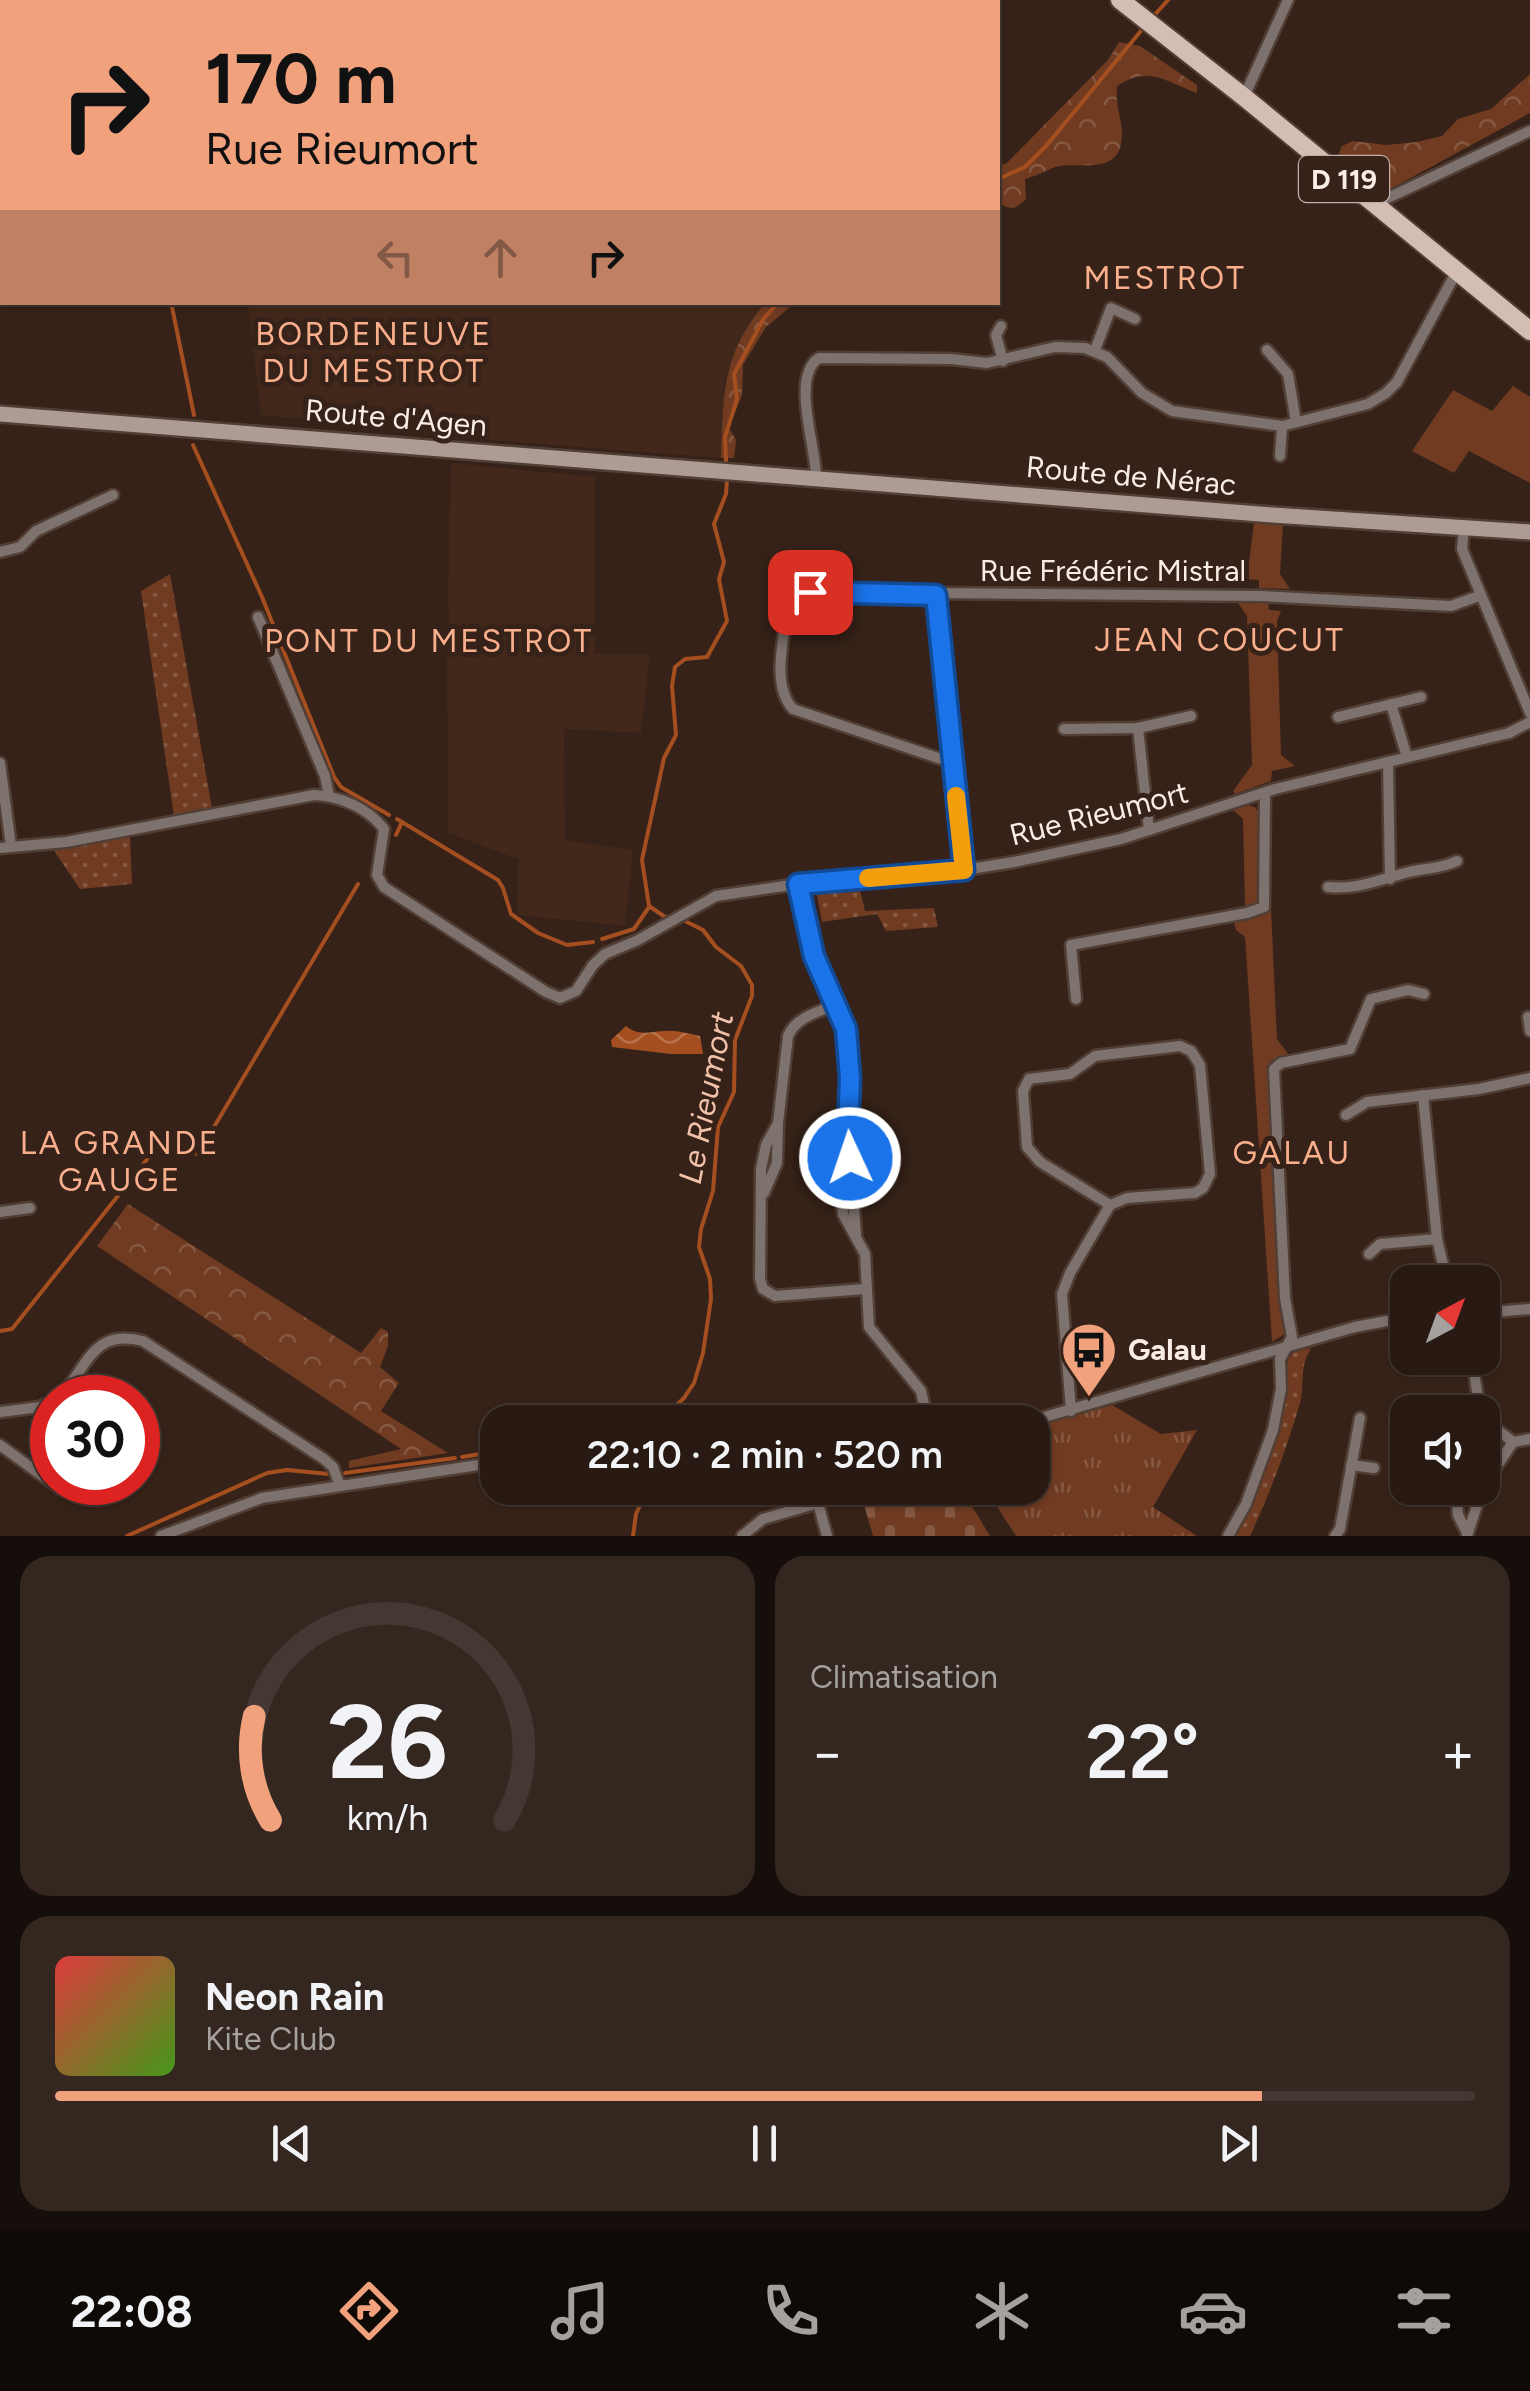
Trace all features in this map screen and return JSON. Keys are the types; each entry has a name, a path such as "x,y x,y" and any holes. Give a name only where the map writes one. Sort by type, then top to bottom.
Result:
{"main road":[{"name":"D 119","path":"1120,0 1530,330"},
{"name":"Route d'Agen","path":"0,414 728,470"},
{"name":"Route de Nérac","path":"728,470 1530,532"}],"street":[{"path":"1244,97 1288,0"},
{"path":"1374,204 1530,131"},
{"path":"816,478 806,406 808,371 813,361 1003,361 1054,347 1095,350 1151,401 1172,412 1282,426 1368,404 1389,390 1456,271"},
{"path":"1095,350 1111,308 1135,319"},
{"path":"1001,326 996,335 1003,361"},
{"path":"1267,350 1288,374 1296,422"},
{"path":"1280,456 1282,426"},
{"path":"0,552 20,548 36,531 113,494"},
{"path":"1464,527 1462,549 1530,711"},
{"name":"Rue Frédéric Mistral","path":"953,762 802,714 786,702 780,683 788,604 800,594 1256,596 1451,606 1479,596"},
{"path":"936,595 964,870"},
{"path":"0,763 6,847 66,842 314,795 329,796 325,776 258,617"},
{"path":"1338,717 1421,696"},
{"path":"1391,704 1407,757"},
{"path":"1064,728 1138,728 1191,716"},
{"name":"Rue Rieumort","path":"329,796 346,801 377,820 384,829 377,875 384,887 555,997 568,997 605,954 716,896 798,884 964,870 1072,850 1265,793 1509,733 1530,722"},
{"path":"1138,728 1148,830"},
{"path":"1388,762 1390,878"},
{"path":"1076,999 1071,945 1264,907 1265,793"},
{"path":"1328,887 1351,890 1411,872 1438,870 1457,861"},
{"path":"798,884 814,956 846,1029 856,1236 864,1249 869,1327 921,1391 924,1405"},
{"path":"1228,1536 1250,1495 1273,1430 1280,1390 1280,1359 1292,1337 1285,1298 1274,1070 1281,1063 1350,1049 1372,999 1408,990 1424,994"},
{"path":"835,1004 792,1027 778,1123 777,1163 764,1194 760,1279 764,1289 776,1296 865,1289"},
{"path":"1528,1017 1530,1030"},
{"path":"1071,1411 1062,1294 1070,1273 1110,1205 1127,1198 1195,1193 1210,1174 1200,1065 1188,1049 1180,1046 1095,1056 1070,1074 1034,1076 1025,1084 1022,1091 1030,1153 1110,1205"},
{"path":"1346,1115 1367,1102 1479,1090 1530,1078"},
{"path":"1423,1095 1436,1239 1443,1265"},
{"path":"0,1212 30,1208"},
{"path":"1368,1254 1380,1244 1436,1239"},
{"path":"1500,1312 1530,1309"},
{"path":"1050,1416 1354,1327 1390,1321"},
{"path":"74,1375 102,1344 116,1339 143,1341 324,1458 333,1467 340,1486"},
{"path":"0,1412 30,1409"},
{"path":"1335,1536 1340,1529 1360,1418"},
{"path":"1500,1431 1513,1442"},
{"path":"1467,1535 1491,1471 1513,1442 1530,1439"},
{"path":"0,1445 30,1467"},
{"path":"161,1536 262,1498 480,1465"},
{"path":"1352,1465 1374,1468"},
{"path":"742,1536 763,1519 808,1505"},
{"path":"819,1505 826,1536"},
{"path":"1457,1505 1467,1535"}],"shaded area":[{"path":"248,305 764,305 738,344 725,378 721,458 424,435 424,431 261,415"},
{"path":"451,463 595,477 595,654 650,654 641,733 564,729 565,840 633,850 625,926 517,915 518,859 448,833"}],"green space":[{"path":"1119,42 1140,46 1197,85 1197,93 1148,76 1117,86 1122,133 1115,157 1098,165 1055,167 1025,179 1026,199 1013,208 1000,204 1000,165 1007,163 1108,60"},
{"path":"1530,74 1530,113 1381,194 1338,156 1342,146 1353,141 1386,145 1442,136 1458,119 1491,109"},
{"path":"764,305 793,305 766,327 743,365 742,395 729,428 736,440 734,458 721,458 728,376 751,322"},
{"path":"1513,386 1530,397 1530,483 1469,451 1454,473 1412,451 1453,390 1492,411"},
{"path":"1254,522 1283,525 1280,574 1290,589 1259,588 1259,580 1247,579"},
{"path":"170,574 212,808 174,816 141,591"},
{"path":"1268,602 1269,610 1281,611 1277,621 1281,755 1295,766 1272,771 1271,781 1235,794 1233,791 1252,765 1247,616 1238,603"},
{"path":"1247,805 1255,807 1261,817 1259,904 1245,908 1243,819 1233,810"},
{"path":"130,837 132,884 80,889 53,849"},
{"path":"859,886 865,911 934,908 938,927 886,931 877,914 822,922 816,890"},
{"path":"1271,909 1277,1039 1289,1055 1272,1060 1268,1071 1285,1329 1285,1334 1272,1342 1245,937 1236,930 1234,922 1265,915"},
{"path":"128,1204 361,1353 381,1328 388,1332 388,1346 380,1367 399,1383 381,1411 448,1453 349,1468 349,1461 401,1449 97,1246"},
{"path":"1296,1349 1311,1349 1300,1403 1271,1487 1250,1536 1232,1536 1283,1402 1288,1359"},
{"path":"1112,1405 1161,1434 1197,1430 1153,1507 1197,1536 1016,1536 996,1505 1050,1505 1050,1422"},
{"path":"864,1505 971,1505 990,1536 873,1536"}],"water":[{"path":"626,1026 640,1032 674,1031 700,1036 703,1054 612,1047 611,1040"}],"waterway":[{"name":"Le Rieumort","path":"1151,19 1168,0"},
{"name":"Le Rieumort","path":"1000,178 1025,167 1046,146 1145,26"},
{"path":"172,305 194,415"},
{"name":"Le Rieumort","path":"726,461 725,437 737,399 734,374 764,318 776,305"},
{"path":"193,445 262,597 334,777 341,787 389,815"},
{"name":"Le Rieumort","path":"668,919 649,906 642,860 664,758 676,735 672,686 675,667 685,659 707,657 727,621 719,579 724,562 714,524 726,494 727,480"},
{"path":"397,819 498,880 511,914 538,933 567,945 593,942"},
{"path":"396,835 402,822"},
{"path":"0,1331 12,1329 156,1148 198,1154 358,884"},
{"path":"602,939 634,929 649,907"},
{"name":"Le Rieumort","path":"677,1405 694,1383 703,1353 711,1299 710,1279 699,1247 701,1229 713,1191 718,1127 734,1092 735,1040 752,996 752,985 741,966 716,947 703,930 681,919"},
{"path":"462,1457 480,1454"},
{"path":"345,1473 455,1458"},
{"path":"127,1536 267,1473 287,1470 329,1474"},
{"name":"Le Rieumort","path":"633,1536 640,1505"}],"slow traffic":[{"path":"868,878 964,870 956,796"}],"place":[{"name":"Galau","path":"1089,1399"}],"district":[{"name":"MESTROT","path":"1165,278"},
{"name":"BORDENEUVE DU MESTROT","path":"374,352"},
{"name":"JEAN COUCUT","path":"1220,640"},
{"name":"PONT DU MESTROT","path":"429,641"},
{"name":"GALAU","path":"1292,1153"},
{"name":"LA GRANDE GAUGE","path":"120,1162"}],"route":[{"path":"810,592 936,595 964,870 798,884 814,956 846,1029 850,1158"}]}
